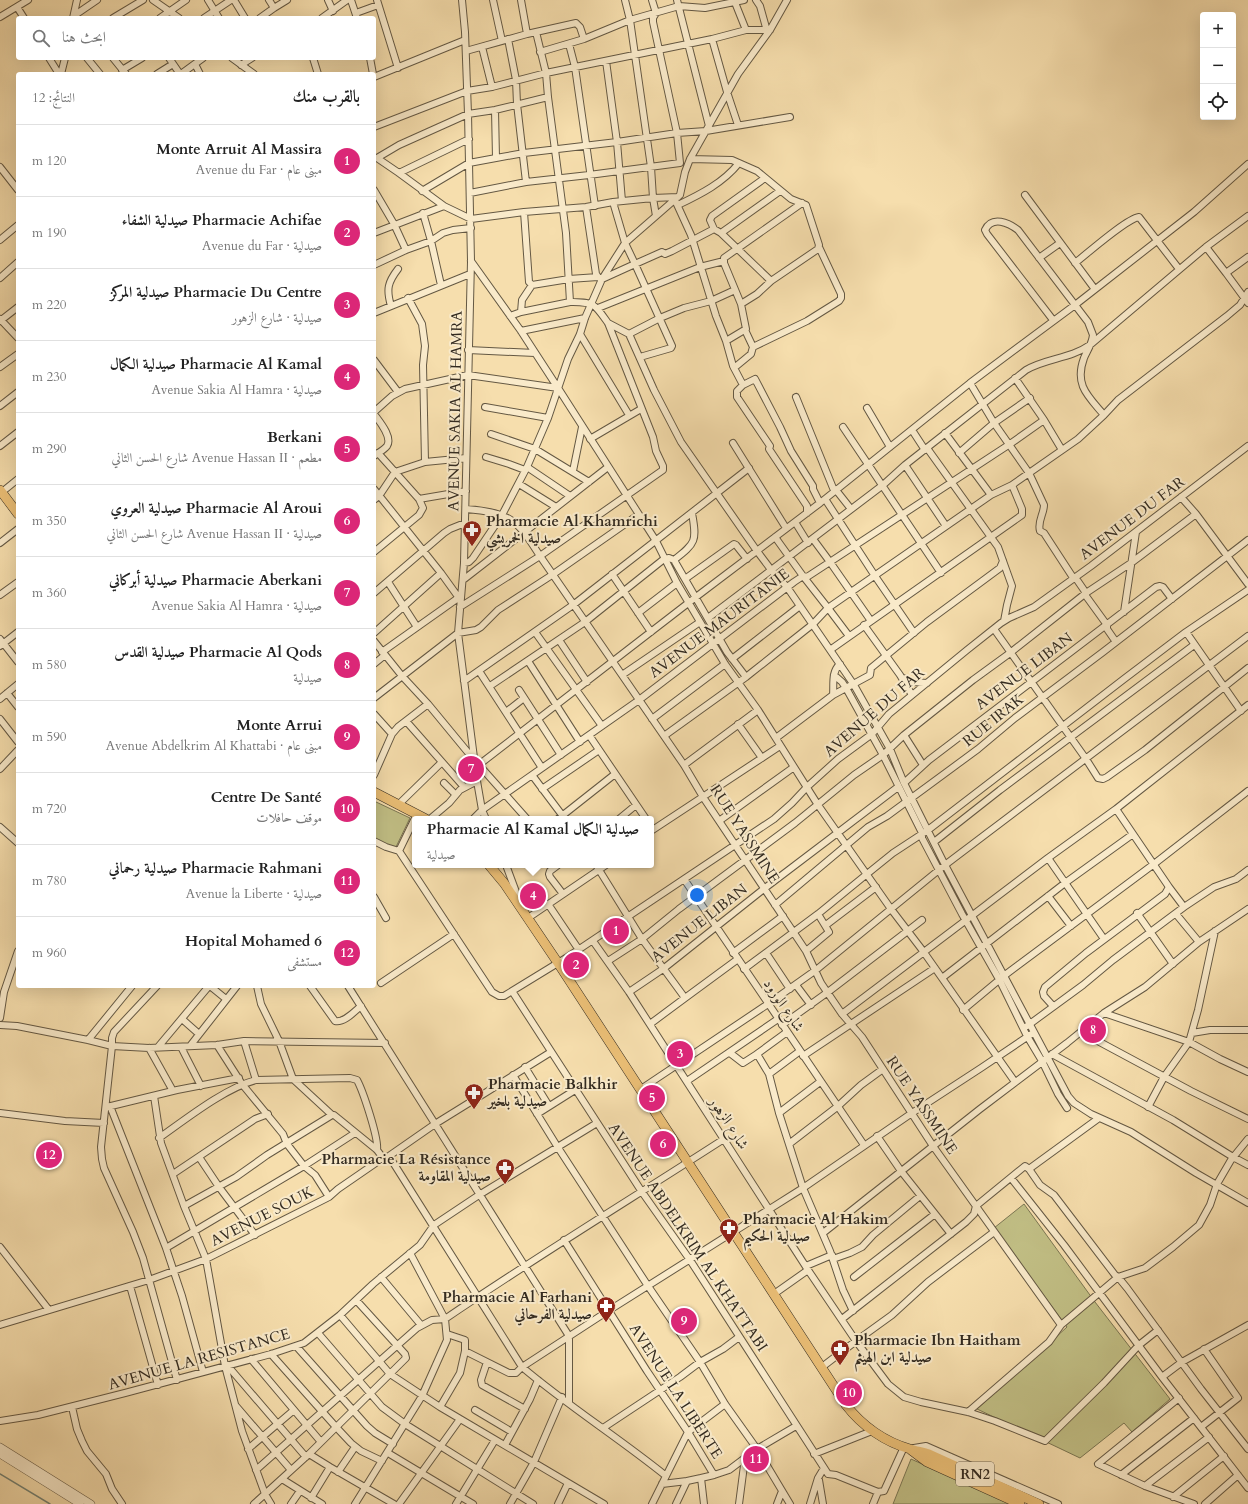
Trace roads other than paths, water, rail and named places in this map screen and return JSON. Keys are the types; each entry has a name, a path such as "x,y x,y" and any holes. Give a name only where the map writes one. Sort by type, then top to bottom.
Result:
{"main road":[{"path":"1,491 16,511"},
{"path":"376,793 421,816"},
{"name":"RN2","path":"492,868 504,883 558,963 846,1405 855,1416 872,1431 907,1448 927,1462 1020,1504"},
{"name":"RN2","path":"907,1448 929,1454 1039,1504"}],"street":[{"path":"0,17 28,0"},
{"path":"77,0 77,15"},
{"path":"77,15 97,0"},
{"path":"116,16 143,0"},
{"path":"153,0 176,16"},
{"path":"208,0 218,16"},
{"path":"207,16 230,0"},
{"path":"234,0 244,16"},
{"path":"269,0 274,8"},
{"path":"263,16 287,0"},
{"path":"328,0 333,11"},
{"path":"325,16 347,0"},
{"path":"351,0 357,15 378,2 398,68"},
{"name":"AVENUE SAKIA AL HAMRA","path":"462,0 466,51 471,262 468,350 466,509 463,580 460,597 458,634 477,764 477,781 482,810 485,816"},
{"path":"493,0 516,80 517,104 524,153 526,182"},
{"path":"521,0 527,34"},
{"path":"625,0 630,20 635,54 651,167 656,216"},
{"path":"652,0 656,13 653,18 653,22 678,133 683,180"},
{"path":"540,52 584,40 630,20 656,13 690,0"},
{"path":"702,0 705,8"},
{"path":"680,4 705,8 744,0"},
{"path":"756,0 760,6 769,31"},
{"path":"677,201 682,192 683,180 690,159 727,92 769,31 787,0"},
{"path":"163,16 183,1"},
{"path":"734,1 746,30"},
{"path":"680,4 707,129"},
{"path":"18,7 23,16"},
{"path":"466,51 527,34 576,23 580,27 584,40"},
{"path":"376,126 467,91 492,87 546,72 712,39 746,30 769,31"},
{"path":"536,32 546,72 559,178 570,302"},
{"path":"712,39 738,125"},
{"path":"376,76 465,40"},
{"path":"569,44 575,67 589,175 595,206"},
{"path":"482,46 492,87"},
{"path":"50,60 59,72"},
{"path":"60,72 64,60"},
{"path":"89,60 98,72"},
{"path":"115,60 124,72 139,60"},
{"path":"170,60 179,72"},
{"path":"183,72 200,60"},
{"path":"235,60 251,72"},
{"path":"241,64 248,60"},
{"path":"314,60 317,72"},
{"path":"370,60 373,72"},
{"path":"606,61 617,142 622,201"},
{"path":"160,72 173,64"},
{"path":"195,64 199,72"},
{"path":"376,156 468,114 495,110 548,97"},
{"path":"495,110 496,158"},
{"path":"422,191 469,163 524,153 617,142 790,117"},
{"path":"399,173 469,139"},
{"path":"376,158 444,206 471,219 562,208 595,206 614,202 653,198 677,201"},
{"path":"690,159 725,159 739,163 757,171 791,199 802,203 808,209 819,247 842,296 840,300 807,321 753,347"},
{"path":"470,193 526,182 680,163"},
{"path":"464,562 469,562 473,558 502,515 526,469 548,418 568,359 580,334 600,278 625,243 656,216 677,201 703,193 714,186 731,173 739,163"},
{"path":"477,764 519,735 689,602 823,501 970,383 1194,212 1248,164"},
{"path":"0,167 16,188"},
{"path":"0,179 6,175"},
{"path":"765,178 712,216 710,222 714,229 721,232 736,249 771,281"},
{"path":"721,232 780,191"},
{"path":"376,193 394,224 406,250"},
{"path":"1025,195 1094,288"},
{"path":"677,201 693,241 700,267 734,368 743,385"},
{"path":"614,202 625,243 672,347 640,357"},
{"path":"734,368 751,354 753,347 745,330 746,327 741,304 724,258 802,203"},
{"path":"376,232 444,206"},
{"path":"586,207 596,274 600,278"},
{"path":"524,212 529,282 532,285"},
{"path":"423,213 441,285"},
{"path":"708,618 772,571 883,485 905,465 1016,378 1034,366 1070,356 1080,352 1090,345 1179,269 1248,216"},
{"path":"1075,263 1134,218 1139,217 1179,269"},
{"path":"1053,320 987,234 986,228 992,222 1006,222 1018,230 1091,327 1093,335 1081,368 1081,386 1085,393 1104,415"},
{"path":"0,240 16,227"},
{"path":"376,264 453,230 471,228"},
{"path":"521,312 522,300 532,285 568,279 600,278 635,264 657,253 662,252 665,254 714,229"},
{"path":"1039,258 1060,243"},
{"path":"741,304 757,294 771,281 819,247"},
{"path":"664,736 746,678 813,624 828,608 851,591 875,576 991,495 1012,485 1078,440 1118,400 1240,305 1247,298 1206,247"},
{"path":"1226,273 1248,257"},
{"path":"598,308 700,267 724,261"},
{"path":"471,262 521,331 656,541 664,559 725,664 758,710 818,805 1015,1082"},
{"path":"0,278 16,264"},
{"path":"391,306 388,286 398,269"},
{"path":"376,312 470,274"},
{"path":"629,334 660,318 684,308 711,300 735,290"},
{"path":"408,298 422,324 425,346 423,365 425,462"},
{"path":"460,607 540,556 662,471 663,468 653,437 608,323 598,308 591,303 570,302 521,312 510,316"},
{"path":"16,309 0,320 16,336"},
{"path":"521,331 585,318"},
{"path":"608,323 629,334 654,390 681,442 757,551 772,571 787,587 854,685 890,749 904,783 909,800 925,832 934,842 972,916 1005,975 1030,1034 1047,1058 1068,1096 1083,1109 1099,1118 1131,1132 1196,1173 1248,1203"},
{"path":"726,341 745,330"},
{"path":"580,334 629,415"},
{"path":"468,350 535,353"},
{"path":"0,367 16,355"},
{"path":"376,363 398,392"},
{"path":"376,411 398,392 424,384 468,375 558,388"},
{"path":"1016,378 1062,450"},
{"path":"807,513 807,506 737,397 737,391 743,385 755,379 778,422 794,457 813,486 813,489 839,519 875,576 914,633"},
{"path":"970,383 994,423 1029,473 1044,505 1044,510 1039,523 1040,531 1044,533 1072,576 1075,577 1086,593 1086,596 1107,625 1107,629 1116,642"},
{"path":"0,406 16,394"},
{"path":"796,397 832,486 851,509"},
{"path":"960,452 994,423 1030,398"},
{"path":"485,407 548,418"},
{"path":"867,408 890,448"},
{"path":"590,439 641,409"},
{"path":"376,416 386,432 388,441 387,446 376,454 395,472 422,504 422,511 376,550"},
{"name":"AVENUE MAURITANIE","path":"476,816 482,810 639,700 787,587 803,576 807,577 856,546 1044,420"},
{"path":"573,471 582,427"},
{"path":"843,427 867,460 868,465 883,485 941,573"},
{"path":"912,430 952,482 998,547 1012,586 1004,621"},
{"path":"945,433 991,495"},
{"path":"0,446 16,434"},
{"path":"490,434 535,448 588,482"},
{"path":"733,443 786,528"},
{"name":"AVENUE DU FAR","path":"512,992 579,950 774,819 838,759 872,734 889,714 1004,621 1034,607 1136,532 1248,446"},
{"path":"486,457 526,469 570,496"},
{"path":"376,662 383,653 460,597 404,527 377,498 395,472 425,462 466,458"},
{"path":"905,465 946,526"},
{"path":"463,580 608,467"},
{"path":"464,681 573,605 749,468"},
{"path":"1,491 16,480"},
{"path":"518,484 556,507"},
{"path":"830,650 1022,515 1022,509 1012,485"},
{"path":"419,499 466,492"},
{"path":"1181,497 1196,514 1248,584"},
{"name":"RUE YASSMINE","path":"466,509 502,515 514,522 523,532 614,662 765,888 806,951 821,983 842,1014 862,1037 933,1146 1061,1325"},
{"path":"674,560 687,550 693,542 695,533 692,513"},
{"path":"608,961 642,939 818,805 854,775 883,755 904,735 1086,593 1131,563 1196,514"},
{"path":"376,696 458,634 476,630 481,627 498,610 552,575 638,515"},
{"path":"795,522 810,541 830,562 871,621"},
{"path":"376,591 450,529 465,524"},
{"path":"0,543 16,531"},
{"path":"1124,612 1136,532"},
{"path":"775,537 849,636"},
{"name":"RUE IRAK","path":"775,905 868,827 909,800 978,749 1248,540"},
{"path":"685,579 734,544 747,559"},
{"path":"490,686 585,622 664,559 669,558 674,560 719,638 746,678"},
{"path":"776,738 834,695 870,675 871,668 914,633 1000,568 1002,561"},
{"path":"376,631 441,573"},
{"path":"612,574 651,632"},
{"path":"388,582 417,628"},
{"path":"0,595 16,583"},
{"path":"638,613 678,583"},
{"name":"AVENUE LIBAN","path":"904,783 923,765 1156,587 1163,587 1172,599"},
{"path":"744,969 794,933 866,874 925,832 1186,632 1248,590"},
{"path":"732,659 800,606"},
{"path":"622,675 700,622"},
{"path":"864,625 887,656 912,695"},
{"path":"994,629 1098,778 1103,779 1145,750 1248,668"},
{"path":"534,632 602,726"},
{"path":"1186,632 1241,711"},
{"path":"16,633 1,642 16,660"},
{"path":"641,1089 796,985 945,865 1209,667 1248,636"},
{"path":"559,640 587,682"},
{"path":"376,644 477,764 523,816"},
{"path":"934,842 1000,790 1194,645"},
{"path":"528,661 580,742"},
{"path":"652,719 725,664"},
{"path":"834,695 834,675 840,664"},
{"path":"479,671 490,686 519,735 542,768"},
{"path":"834,675 846,688 872,734 898,787 909,800"},
{"path":"902,678 913,682 927,683"},
{"path":"0,698 16,686"},
{"path":"519,690 561,755"},
{"path":"7,693 16,704"},
{"path":"506,712 524,698"},
{"path":"376,770 392,734 428,704"},
{"path":"842,1014 923,951 1116,809 1248,705"},
{"path":"684,766 758,710"},
{"path":"376,716 392,734"},
{"path":"0,719 16,739"},
{"path":"406,721 464,787"},
{"path":"738,724 762,758"},
{"path":"589,735 644,816"},
{"path":"904,735 923,765"},
{"path":"654,828 704,797 780,746"},
{"path":"542,789 599,750"},
{"path":"1,766 16,752"},
{"path":"399,804 442,762"},
{"path":"719,821 794,767"},
{"path":"564,816 615,774"},
{"path":"532,775 561,816"},
{"path":"434,816 449,803 455,794 464,787 477,781"},
{"path":"444,783 455,794"},
{"name":"AVENUE LIBAN","path":"629,992 663,969 765,888 898,787"},
{"path":"963,1010 1000,981 1005,975 1154,864 1248,791"},
{"path":"623,816 636,805"},
{"path":"1116,809 1184,907"},
{"path":"399,850 412,824"},
{"path":"0,827 16,841"},
{"path":"925,832 922,838 939,871 965,920 1027,1026"},
{"path":"942,978 1065,883 1133,834"},
{"path":"376,842 386,847 399,850 492,992 499,996 504,996 512,992"},
{"path":"1048,858 1104,939"},
{"path":"507,868 522,909"},
{"path":"554,868 550,871 550,878 563,894"},
{"path":"528,918 597,868 627,917 685,998"},
{"path":"1027,1026 1084,985 1113,960 1184,907 1214,888 1236,879 1248,870"},
{"name":"شارع الورود","path":"684,879 864,1145"},
{"path":"1053,1006 1044,996 1043,992 1045,987 1137,913 1164,894 1170,887"},
{"path":"826,925 876,888"},
{"path":"1048,896 1071,926"},
{"path":"376,900 386,918"},
{"path":"548,904 579,950"},
{"path":"823,1233 1104,1013 1145,987 1199,942 1247,911"},
{"path":"1137,913 1173,964"},
{"path":"806,951 828,934 829,930 818,914"},
{"path":"1176,914 1199,942"},
{"path":"733,952 783,916"},
{"path":"782,1025 811,1005 922,920"},
{"path":"1148,1107 1164,1077 1189,1042 1215,931"},
{"path":"380,983 454,934"},
{"name":"شارع الزهور","path":"593,940 677,1065 807,1268 856,1340 888,1384 895,1391 904,1397 921,1402 968,1412 1045,1441 1104,1383 1139,1345"},
{"path":"766,953 790,989"},
{"path":"0,1018 2,991 16,956"},
{"path":"650,1024 738,959"},
{"path":"769,1074 850,1024 935,968"},
{"path":"796,985 811,1005"},
{"path":"88,1040 130,988"},
{"path":"155,988 114,1032 112,1038 108,1107 101,1147 103,1163 133,1232 149,1280 177,1380"},
{"path":"158,1047 208,988"},
{"path":"212,988 226,999"},
{"path":"190,1046 235,988"},
{"path":"257,988 261,1004 279,1041 293,1079 332,1115 334,1115 386,1157 434,1225 477,1297 522,1367 666,1476"},
{"path":"311,988 335,1021 341,1021 361,1006"},
{"path":"349,988 569,1336 569,1402"},
{"name":"AVENUE ABDELKRIM AL KHATTABI","path":"512,992 642,1192 690,1260 828,1474 836,1475 878,1492"},
{"path":"1104,1013 1189,1042 1248,1072"},
{"path":"182,1019 199,1034"},
{"path":"687,1082 778,1019"},
{"path":"0,1025 17,1026 112,1046 149,1048 181,1047 244,1041 385,1043"},
{"path":"1192,1033 1210,1030 1248,1030"},
{"path":"730,1053 743,1063 787,1032"},
{"path":"1081,1032 1164,1077 1248,1119"},
{"path":"465,1351 511,1373 516,1373 522,1367 569,1336 803,1188 877,1136 997,1058 1030,1034"},
{"path":"244,1041 256,1080"},
{"path":"217,1044 240,1081 268,1114 283,1134 287,1144 304,1166 315,1175 329,1197"},
{"path":"181,1047 201,1086"},
{"path":"149,1048 173,1091"},
{"name":"AVENUE SOUK","path":"0,1325 130,1286 206,1260 329,1197 338,1189 435,1124 513,1074 551,1052"},
{"path":"757,1054 769,1074 779,1113 803,1188 823,1233 852,1311"},
{"path":"1047,1058 1148,1107 1194,1132 1248,1165"},
{"path":"1047,1058 1058,1094 1067,1108"},
{"path":"525,1067 550,1106"},
{"path":"789,1144 837,1107 861,1085 883,1069"},
{"path":"513,1074 603,1217 700,1362 725,1404 757,1449 790,1504"},
{"path":"108,1107 173,1091 240,1081 350,1078 357,1080 378,1145 377,1150"},
{"path":"159,1138 240,1081"},
{"path":"779,1113 820,1082"},
{"path":"537,1114 576,1090"},
{"path":"154,1096 159,1138 206,1260 235,1405 248,1449 265,1494 271,1504"},
{"path":"108,1107 166,1248 203,1372"},
{"path":"0,1113 65,1121 104,1123"},
{"path":"173,1174 255,1119 268,1114"},
{"path":"184,1206 236,1177 267,1155 332,1115"},
{"path":"1029,1169 1099,1118"},
{"name":"AVENUE LA RESISTANCE","path":"0,1421 22,1418 72,1407 177,1380 271,1354 309,1340 340,1315 381,1277 410,1253 424,1240 434,1225 479,1195 597,1123"},
{"path":"166,1248 235,1208 355,1133"},
{"path":"877,1136 901,1171 951,1234"},
{"path":"256,1470 357,1379 421,1325 432,1320 445,1319 525,1265 689,1163 724,1139"},
{"path":"968,1412 1049,1342 1061,1325 1099,1292 1118,1277 1145,1268 1192,1232 1205,1217 1217,1184 1233,1157 1248,1139"},
{"path":"199,1157 255,1235"},
{"path":"842,1319 971,1218 976,1206 1025,1166 1029,1169 1040,1185 1054,1194 1058,1199 1219,1413 1248,1449"},
{"path":"1011,1178 1064,1245 1162,1377 1248,1488"},
{"path":"774,1294 807,1268 832,1257 850,1253 862,1247 873,1235 920,1196"},
{"path":"854,1277 935,1214"},
{"path":"822,1367 856,1340 892,1315 928,1282 994,1232"},
{"name":"AVENUE LA LIBERTE","path":"564,1240 608,1311 688,1432 714,1475 729,1470 757,1449 796,1426"},
{"path":"0,1247 49,1310"},
{"path":"354,1504 388,1453 422,1396 446,1344 447,1334 445,1319 410,1253"},
{"path":"381,1277 421,1325"},
{"path":"130,1286 158,1384"},
{"path":"254,1504 308,1455 406,1358 406,1355 356,1300"},
{"path":"340,1315 390,1374 440,1407 604,1504"},
{"path":"1162,1377 1182,1362 1240,1331 1248,1325"},
{"path":"1139,1345 1158,1330"},
{"path":"318,1333 382,1407 405,1424 441,1445 533,1504"},
{"path":"440,1407 460,1373 465,1351 465,1340 447,1334"},
{"path":"603,1428 739,1337"},
{"path":"296,1346 352,1411 375,1433 393,1444"},
{"path":"1201,1427 1238,1398 1204,1349"},
{"path":"271,1354 336,1428 355,1447 382,1462"},
{"path":"251,1359 321,1442"},
{"path":"487,1362 481,1378 482,1385 525,1409"},
{"path":"226,1366 291,1440 308,1455 395,1504 421,1473 460,1419"},
{"path":"505,1445 525,1409 538,1380"},
{"path":"510,1504 534,1462 562,1397"},
{"path":"1179,1398 1098,1464 1144,1486 1194,1504"},
{"path":"652,1504 688,1432 725,1404"},
{"path":"235,1405 292,1470"},
{"path":"72,1407 77,1429 87,1451 106,1474 112,1489 122,1504"},
{"path":"248,1449 294,1410"},
{"path":"475,1410 512,1432"},
{"path":"1121,1475 1194,1418"},
{"path":"814,1454 872,1431"},
{"path":"1144,1486 1209,1437"},
{"path":"456,1504 477,1468 496,1440"},
{"path":"873,1504 878,1492 884,1491 907,1448 926,1446 1058,1504"},
{"path":"0,1447 91,1504"},
{"path":"338,1472 355,1447"},
{"path":"388,1453 473,1504"},
{"path":"0,1454 80,1504"},
{"path":"1173,1497 1224,1456"},
{"path":"739,1504 745,1458"},
{"path":"312,1498 330,1468"},
{"path":"810,1504 818,1478 824,1468"},
{"path":"662,1484 687,1481 714,1475"},
{"path":"1205,1504 1238,1475"},
{"path":"701,1478 704,1504"},
{"path":"818,1478 823,1504"},
{"path":"282,1479 322,1504"},
{"path":"676,1504 687,1481"},
{"path":"558,1504 568,1483"},
{"path":"777,1504 782,1490"},
{"path":"291,1504 300,1491"}],"waterway":[{"path":"0,1474 50,1504"}],"place":[{"name":"Pharmacie Al Khamrichi صيدلية الخمريشي","path":"472,547"},
{"name":"Pharmacie Aberkani صيدلية أبركاني","path":"471,769"},
{"name":"Pharmacie Al Kamal صيدلية الكمال","path":"533,896"},
{"name":"Monte Arruit Al Massira","path":"616,931"},
{"name":"Pharmacie Achifae صيدلية الشفاء","path":"576,965"},
{"name":"Pharmacie Al Qods صيدلية القدس","path":"1093,1030"},
{"name":"Pharmacie Du Centre صيدلية المركز","path":"680,1054"},
{"name":"Berkani","path":"652,1098"},
{"name":"Pharmacie Balkhir صيدلية بلخير","path":"474,1110"},
{"name":"Pharmacie Al Aroui صيدلية العروي","path":"663,1144"},
{"name":"Hopital Mohamed 6","path":"49,1155"},
{"name":"Pharmacie La Résistance صيدلية المقاومة","path":"505,1185"},
{"name":"Pharmacie Al Hakim صيدلية الحكيم","path":"729,1245"},
{"name":"Monte Arrui","path":"684,1321"},
{"name":"Pharmacie Al Farhani صيدلية الفرحاني","path":"606,1323"},
{"name":"Pharmacie Ibn Haitham صيدلية ابن الهيثم","path":"840,1366"},
{"name":"Centre De Santé","path":"849,1393"},
{"name":"Pharmacie Rahmani صيدلية رحماني","path":"756,1459"}]}
